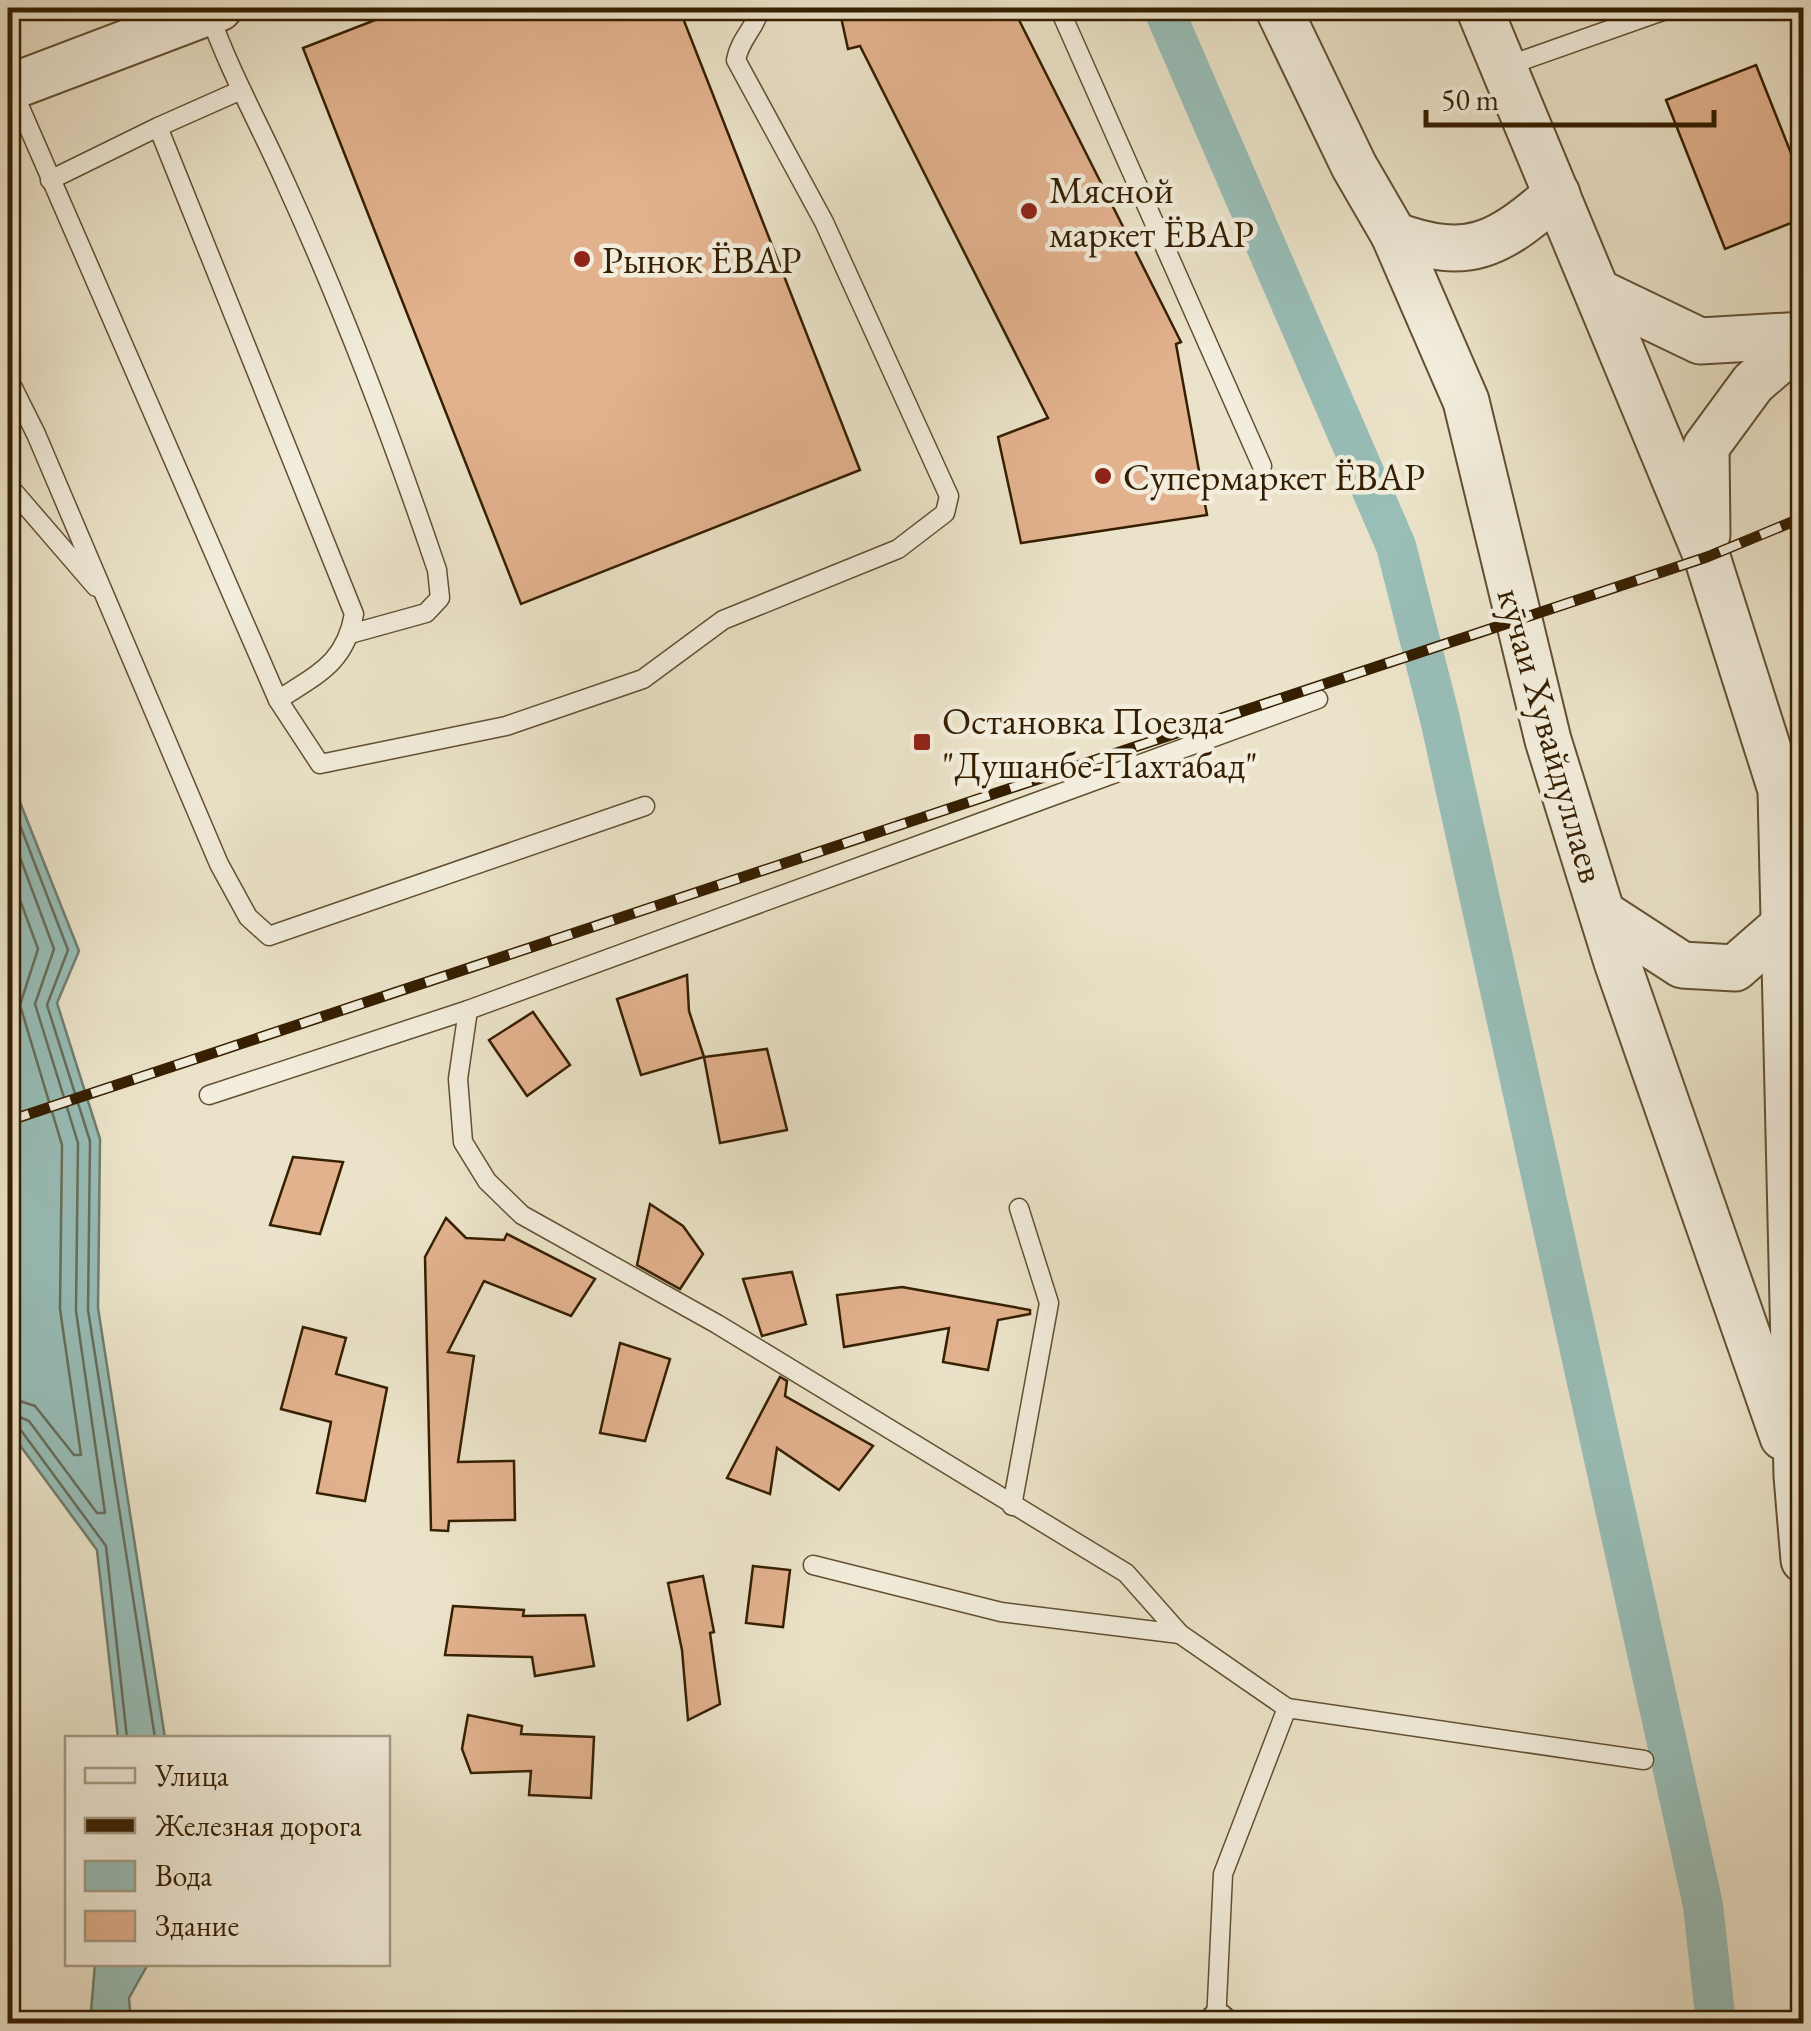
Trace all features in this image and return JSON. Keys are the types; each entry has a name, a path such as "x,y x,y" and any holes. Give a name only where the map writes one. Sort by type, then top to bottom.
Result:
{"street":[{"name":"кӯчаи Хувайдуллаев","path":"1278,8 1354,166 1394,235 1466,400 1548,740 1602,913 1797,1476"},
{"name":"кӯчаи Хувайдуллаев","path":"1480,8 1707,558 1781,790 1797,1476 1804,1560"},
{"path":"9,88 214,10"},
{"path":"1394,235 1435,250 1481,246 1524,222 1557,194"},
{"path":"1598,292 1700,341 1804,337"},
{"path":"1707,558 1706,447 1753,384 1804,337"},
{"path":"1602,913 1682,966 1735,968 1782,927"}],"lane":[{"path":"9,88 278,700 320,764 506,726 643,679 723,620 898,549 945,512 950,496 824,222 736,60 739,41 757,21 760,8"},
{"path":"1059,8 1262,466"},
{"path":"1504,67 1671,8"},
{"path":"214,10 239,91 286,184 348,327 437,570 440,598 426,613 350,634"},
{"path":"50,180 239,91"},
{"path":"158,127 354,614 350,634 336,662 278,700"},
{"path":"8,378 219,864 248,917 269,936 646,806"},
{"path":"8,485 108,601"},
{"path":"209,1095 468,1010 1318,699"},
{"path":"468,1010 458,1078 463,1142 488,1181 522,1214 716,1324 1126,1573 1180,1634 1286,1708 1644,1760"},
{"path":"1012,1506 1048,1303 1018,1208"},
{"path":"813,1564 1001,1612 1180,1634"},
{"path":"1208,2024 1219,2023 1223,1874 1286,1708"}],"water":[{"path":"8,772 79,951 57,1003 100,1139 98,1308 165,1736 118,1736 97,1550 8,1429"},
{"path":"95,1966 147,1966 129,1998 131,2023 90,2023"}],"building":[{"name":"Рынок ЁВАР","path":"406,8 679,8 860,470 521,604 303,48"},
{"name":"Мясной маркет ЁВАР","path":"839,8 1013,8 1181,342 1176,344 1207,515 1021,543 998,437 1048,418 860,46 848,49"},
{"path":"1756,65 1804,186 1804,218 1725,249 1666,100"},
{"path":"687,975 689,1011 704,1057 641,1075 617,999"},
{"path":"533,1012 570,1065 527,1096 489,1040"},
{"path":"767,1049 787,1130 720,1143 704,1057"},
{"path":"293,1157 343,1162 320,1234 270,1225"},
{"path":"650,1204 683,1226 703,1254 680,1289 637,1265"},
{"path":"446,1218 466,1238 504,1240 507,1234 595,1279 571,1316 484,1281 448,1352 474,1356 458,1462 514,1461 515,1520 449,1521 448,1531 431,1530 425,1257"},
{"path":"792,1272 806,1324 762,1336 743,1279"},
{"path":"902,1287 1030,1310 1030,1314 998,1320 988,1370 943,1362 949,1328 844,1347 837,1295"},
{"path":"303,1327 346,1338 336,1374 387,1388 365,1501 317,1493 331,1422 281,1409"},
{"path":"620,1343 670,1359 645,1441 600,1433"},
{"path":"780,1377 787,1381 785,1396 873,1446 839,1490 777,1448 770,1494 727,1478"},
{"path":"753,1566 790,1570 783,1627 746,1623"},
{"path":"703,1576 714,1632 710,1633 720,1704 688,1720 682,1650 668,1583"},
{"path":"453,1606 524,1610 523,1616 585,1615 594,1666 535,1676 532,1657 445,1655"},
{"path":"468,1715 522,1726 521,1734 594,1737 591,1798 529,1795 531,1771 471,1773 462,1749"}],"waterway":[{"path":"1163,8 1396,546 1440,719 1703,1905 1716,2024"}],"railway":[{"path":"8,1121 1707,557 1804,517"}],"place":[{"name":"Мясной маркет ЁВАР","path":"1029,211"},
{"name":"Рынок ЁВАР","path":"582,259"},
{"name":"Супермаркет ЁВАР","path":"1103,476"},
{"name":"Остановка Поезда \"Душанбе-Пахтабад\"","path":"922,742"}]}
